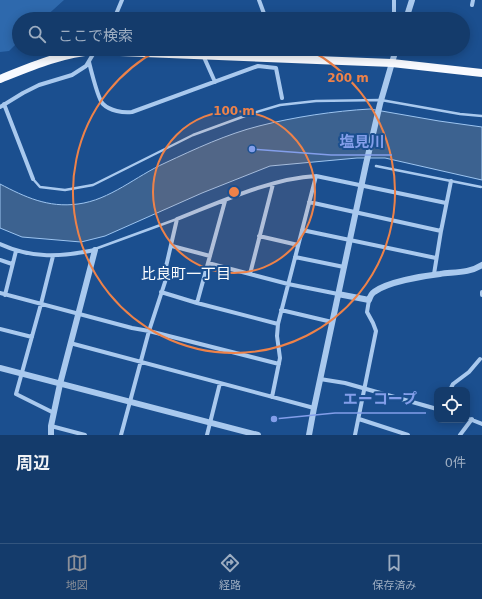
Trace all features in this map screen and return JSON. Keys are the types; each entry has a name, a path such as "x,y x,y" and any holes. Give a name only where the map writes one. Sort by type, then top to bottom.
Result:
{"highway":[{"path":"0,79 65,56"},
{"path":"229,56 392,63 482,73"}],"street":[{"path":"117,12 122,0"},
{"path":"259,0 263,12"},
{"path":"394,0 394,12"},
{"path":"408,12 412,0"},
{"path":"472,5 473,0"},
{"path":"33,179 2,105 39,85 72,75 86,66 92,56"},
{"path":"203,56 215,82"},
{"path":"309,435 366,164 394,56"},
{"path":"89,62 102,103 107,107 126,113 258,66 276,68 282,98"},
{"path":"272,397 280,358 277,336 278,324 316,176"},
{"path":"121,435 149,331 166,280 165,271 177,219 273,184 304,177 316,176 446,203"},
{"path":"434,274 451,181"},
{"path":"250,274 273,184"},
{"path":"197,303 225,201"},
{"path":"309,202 441,231"},
{"path":"302,230 436,258"},
{"path":"259,236 298,246"},
{"path":"0,244 16,251 53,256 95,250 60,384 51,426 51,435"},
{"path":"172,246 210,256"},
{"path":"5,295 16,251"},
{"path":"53,256 16,394 54,413"},
{"path":"295,257 344,267"},
{"path":"0,260 12,264"},
{"path":"208,263 288,284 368,300"},
{"path":"355,435 376,331 367,312 368,300 372,293 380,288 394,283 434,274 474,270 482,265"},
{"path":"161,292 278,324"},
{"path":"0,293 132,328 279,364"},
{"path":"281,310 332,322"},
{"path":"0,329 32,337"},
{"path":"70,343 314,408"},
{"path":"452,387 453,384 469,372 480,359"},
{"path":"0,368 258,435"},
{"path":"320,379 345,383 434,408"},
{"path":"207,435 220,383"},
{"path":"358,419 408,435"},
{"path":"460,435 472,420 482,424"},
{"path":"51,426 86,435"}],"lane":[{"path":"33,179 40,187 65,190 93,185 193,135 253,113 280,105 316,101 381,102 482,116"},
{"path":"376,166 481,188"},
{"path":"95,250 177,219"}],"shaded area":[{"path":"0,0 64,0 51,12 12,12 12,48 9,51 0,52"},
{"path":"370,109 482,127 482,180 385,158 357,158 270,166 202,193 105,236 81,242 22,237 0,228 0,184 28,197 47,203 67,205 90,202 112,193 154,168 199,147 235,133 300,117"}],"place":[{"name":"塩見川","path":"252,149"},
{"name":"エーコープ","path":"274,419"}],"district":[{"name":"比良町一丁目","path":"186,274"}]}
